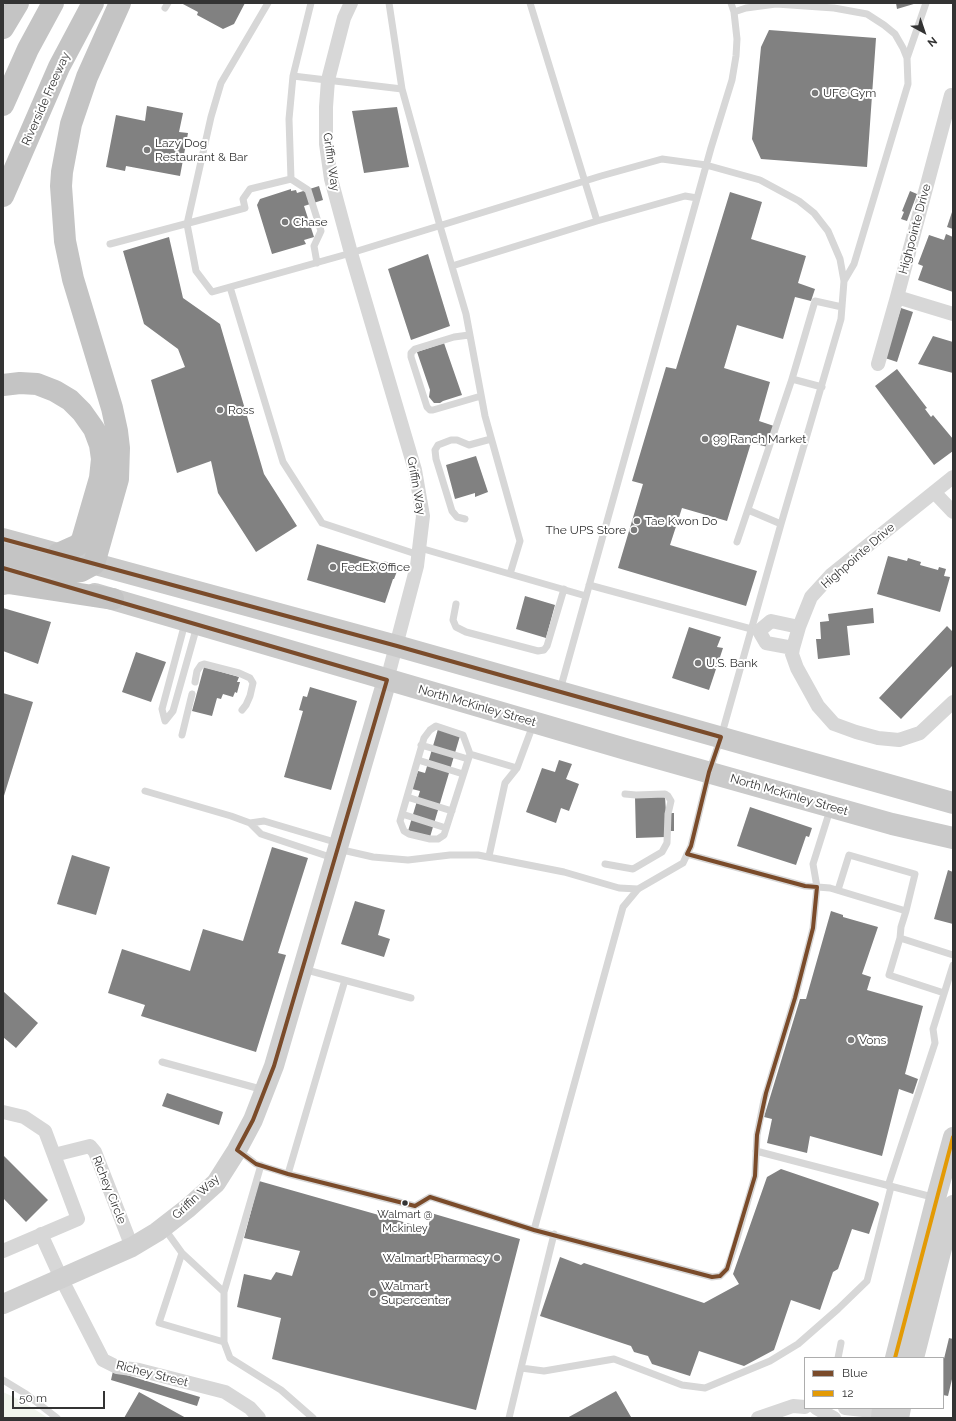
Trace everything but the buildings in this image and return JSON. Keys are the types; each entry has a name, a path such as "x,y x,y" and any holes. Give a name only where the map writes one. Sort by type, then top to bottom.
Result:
{"highway":[{"path":"3,28 18,3"},
{"path":"3,105 28,49 53,3"},
{"name":"Riverside Freeway","path":"3,196 60,67 93,3"},
{"path":"3,554 73,572 81,571 94,564 118,479 119,448 117,431 112,408 73,279 65,241 61,186 62,172 71,124 88,77 120,3"},
{"path":"3,385 20,383 37,384 70,400 82,412 94,429 100,445 102,459 100,478 82,540 78,545 58,554"},
{"path":"3,584 8,583 113,599"}],"main road":[{"path":"3,539 397,646 953,803"},
{"name":"North McKinley Street","path":"3,568 534,723 830,807 892,824 953,838"}],"street":[{"name":"Griffin Way","path":"3,1304 132,1247 164,1227 216,1183 238,1150 253,1120 274,1066 397,646 417,566 423,516 415,470 351,253 331,179 326,144 328,80 344,18 351,3"},
{"name":"Highpointe Drive","path":"878,364 951,95 953,96"},
{"path":"897,297 953,314"},
{"name":"Highpointe Drive","path":"953,477 831,575 811,597 798,627 792,654 797,668 818,706 834,724 856,732 878,738 899,740 920,733 953,702"},
{"path":"934,492 953,512"},
{"path":"793,648 766,642 755,630 771,621 798,627"},
{"path":"3,1112 24,1117 45,1130 78,1219 3,1251"},
{"path":"914,1357 947,1202 953,1137"},
{"name":"Richey Circle","path":"54,1155 90,1146 95,1152 132,1247"},
{"path":"895,1357 947,1202"},
{"name":"Richey Street","path":"41,1234 61,1278 103,1360 117,1367 139,1370 225,1392 250,1408 259,1418"},
{"path":"758,1418 793,1406 804,1407"},
{"path":"818,1409 834,1418"},
{"path":"854,1409 891,1413"}],"lane":[{"path":"268,3 222,83 211,117 187,224 196,271 212,292 351,253 585,181 662,160 706,166 760,180 799,201 814,213 828,231 840,259 844,281 841,320 781,524 755,630 709,772 691,846 683,863 638,889 623,907 534,1230"},
{"path":"291,179 289,119 293,76 311,3"},
{"path":"389,3 402,89 466,314 481,396 491,439 520,541 510,574"},
{"path":"530,3 597,221"},
{"path":"560,692 697,198 725,99 732,80 737,39 734,12 731,3"},
{"path":"907,58 926,3"},
{"path":"734,12 746,8 776,4 834,8 867,14 884,24 895,34 903,48 907,58 908,84 854,264 844,281"},
{"path":"293,76 402,89"},
{"path":"110,244 245,208 243,199 250,189 291,179 308,190 321,231 314,246 316,263"},
{"path":"452,266 597,221 685,196 697,198"},
{"path":"230,287 283,462 322,523 586,596"},
{"path":"737,542 792,379 815,301 842,307"},
{"path":"469,335 454,337 415,349 411,353 411,357 427,407 430,410 481,396"},
{"path":"792,379 822,387"},
{"path":"465,519 457,517 452,511 436,459 435,450 438,445 451,440 457,440 469,445 491,439"},
{"path":"748,510 781,524"},
{"path":"589,585 755,630"},
{"path":"456,604 453,620 456,628 538,651 544,650 547,646 564,589"},
{"path":"192,623 172,711 165,721 162,709 192,623"},
{"path":"195,682 197,671 201,665 204,664 239,673 250,678 253,683 250,696 242,710"},
{"path":"182,735 192,694"},
{"path":"489,856 505,783 517,768 534,723"},
{"path":"436,726 463,735 469,757 444,835 438,839 430,839 409,834 404,830 400,821 424,738 430,730 436,726"},
{"path":"422,745 517,768"},
{"path":"418,760 463,774"},
{"path":"145,791 250,823 261,834 373,857 408,860 450,855 478,854 564,872 619,888 638,889"},
{"path":"605,864 633,869 662,852 667,843 668,814 671,801 668,796 665,794 624,794"},
{"path":"407,797 452,812"},
{"path":"238,1150 256,1164 288,1174 415,1206 430,1197 534,1230 554,1234 712,1277 720,1276 726,1269 735,1245 755,1176 756,1135 764,1100 795,998 813,928 817,887 813,864 830,807"},
{"path":"402,814 446,828"},
{"path":"250,823 264,821 338,850"},
{"path":"687,854 805,886 838,890 906,910"},
{"path":"838,890 849,855 916,874 889,975 944,993"},
{"path":"900,938 953,956"},
{"path":"521,1368 544,1371 614,1359 682,1385 705,1388 770,1361 798,1344 838,1309 867,1280 889,1186 935,1043 934,1029 953,965"},
{"path":"303,969 411,998"},
{"path":"288,1174 345,980"},
{"path":"162,1062 264,1090"},
{"path":"756,1151 947,1202"},
{"path":"261,1166 224,1292 224,1342 230,1358 281,1390 313,1418"},
{"path":"164,1227 182,1253 224,1292"},
{"path":"509,1418 554,1234"},
{"path":"182,1253 158,1323 224,1342"},
{"path":"838,1357 841,1343"},
{"path":"3,1380 26,1394 57,1418"}],"shaded area":[{"path":"3,1392 22,1401 48,1418 3,1418"}],"transit line":[{"name":"Blue","path":"3,539 397,646 721,737 709,772 691,846 687,854 805,886 817,887 813,928 795,998 766,1093 757,1135 755,1176 727,1269 720,1276 712,1277 534,1230 430,1197 415,1206 288,1174 256,1164 237,1150 253,1120 274,1066 387,680 3,568"},
{"name":"12","path":"895,1357 953,1137"}],"place":[{"name":"UFC Gym","path":"815,93"},
{"name":"Lazy Dog Restaurant & Bar","path":"147,150"},
{"name":"Chase","path":"285,222"},
{"name":"Ross","path":"220,410"},
{"name":"99 Ranch Market","path":"705,439"},
{"name":"Tae Kwon Do","path":"637,521"},
{"name":"The UPS Store","path":"634,530"},
{"name":"FedEx Office","path":"333,567"},
{"name":"U.S. Bank","path":"698,663"},
{"name":"Vons","path":"851,1040"},
{"name":"Walmart @ Mckinley","path":"405,1203"},
{"name":"Walmart Pharmacy","path":"497,1258"},
{"name":"Walmart Supercenter","path":"373,1293"}]}
